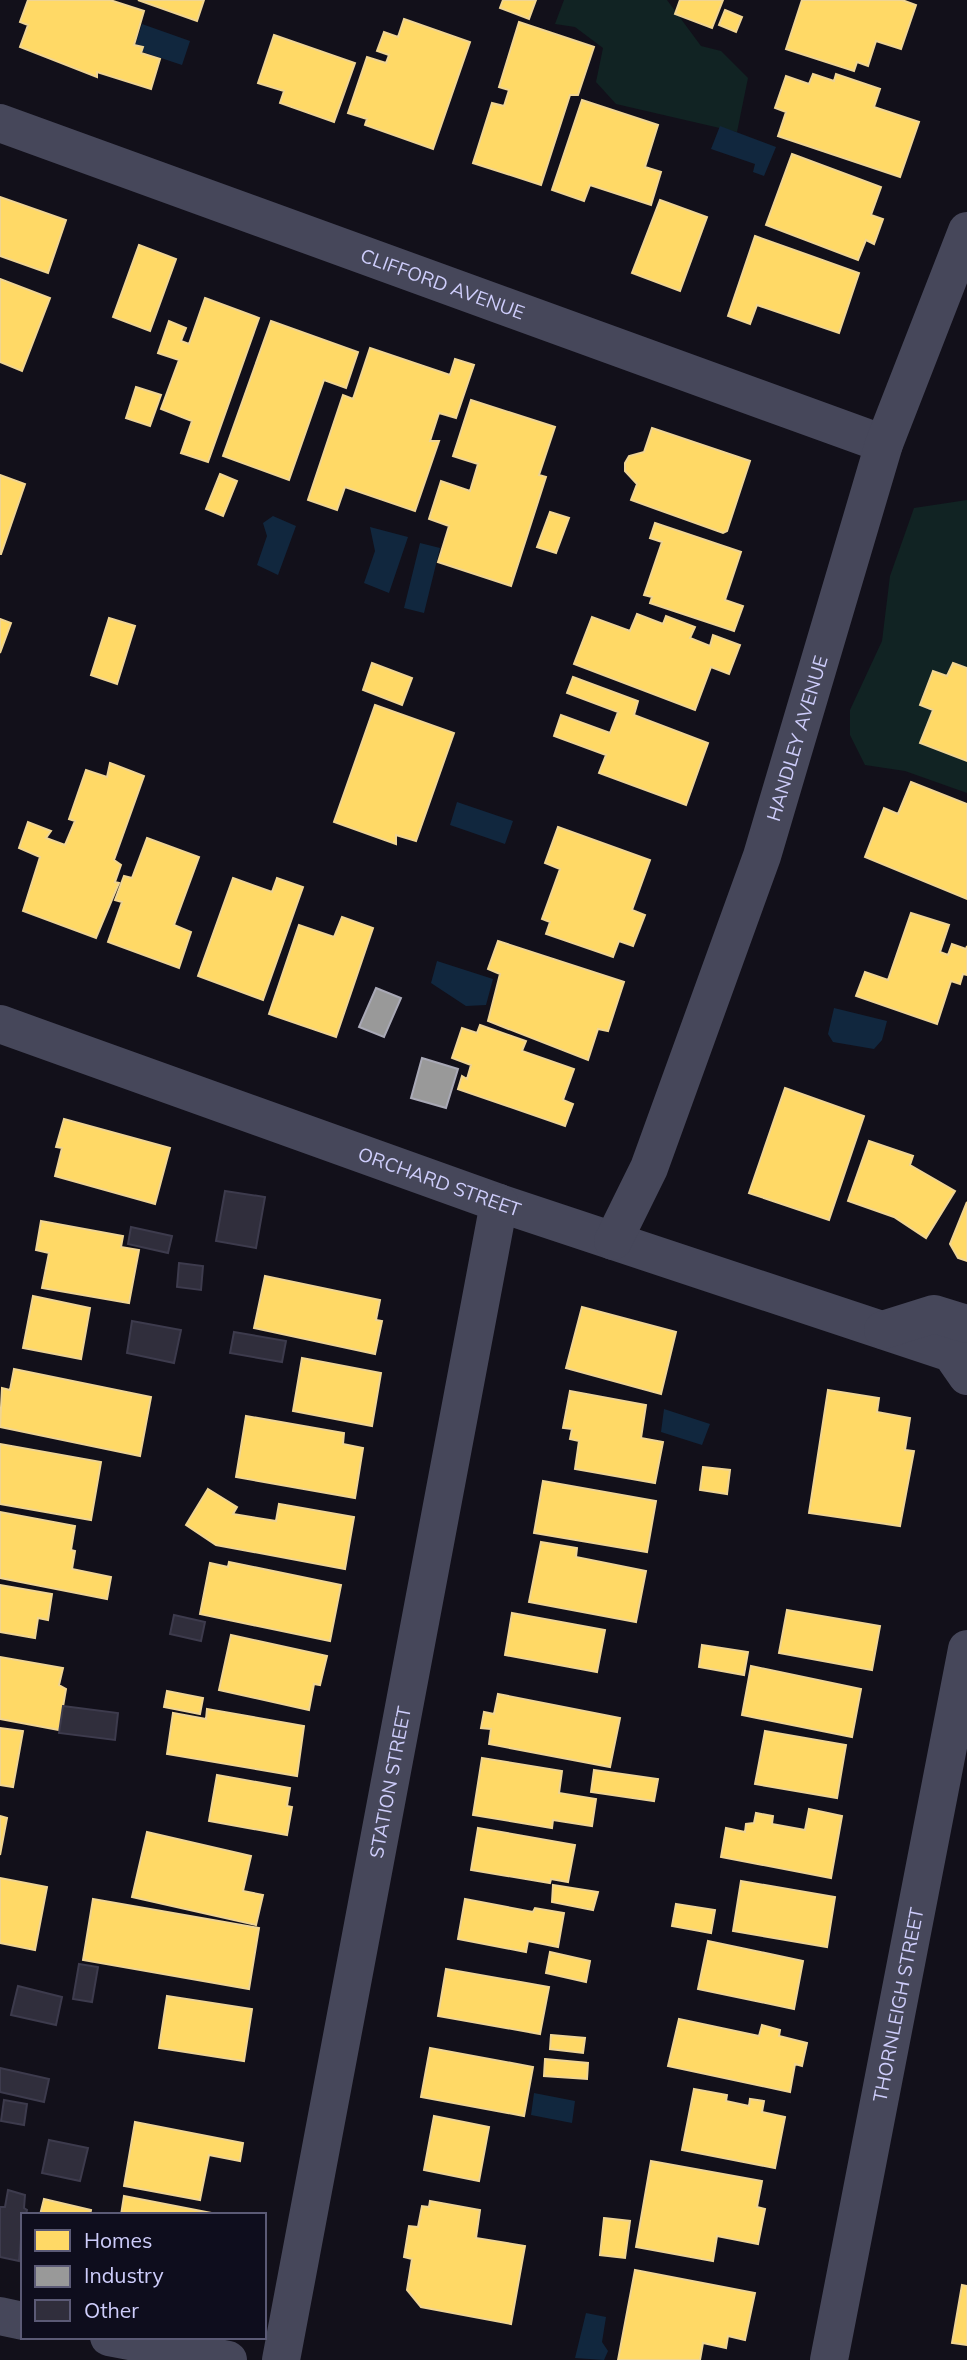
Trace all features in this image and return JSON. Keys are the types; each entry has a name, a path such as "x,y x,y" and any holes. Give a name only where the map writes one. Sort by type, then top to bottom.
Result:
{"street":[{"name":"CLIFFORD AVENUE","path":"0,123 884,444"},
{"name":"HANDLEY AVENUE","path":"613,1241 649,1168 762,856 884,444 967,230"},
{"name":"ORCHARD STREET","path":"0,1024 499,1203 951,1353 967,1376"},
{"name":"STATION STREET","path":"281,2360 499,1203"},
{"path":"883,1330 934,1314 967,1324"},
{"name":"THORNLEIGH STREET","path":"829,2360 967,1648"},
{"path":"0,2316 21,2321"},
{"path":"119,2339 228,2360"}],"shaded area":[{"path":"564,0 667,0 701,46 721,51 748,78 737,132 616,104 596,82 603,48 575,27 555,24"},
{"path":"967,500 967,793 905,771 865,765 850,735 850,710 882,641 890,576 914,508"}],"water":[{"path":"142,24 190,41 182,65 134,49"},
{"path":"720,126 776,147 764,176 753,172 755,164 711,149"},
{"path":"273,516 296,526 278,575 257,565 267,536 263,523"},
{"path":"370,527 408,537 389,593 364,583 375,551"},
{"path":"420,543 440,548 424,613 404,608"},
{"path":"457,802 513,821 505,844 450,825"},
{"path":"437,961 493,979 486,1005 466,1006 431,983"},
{"path":"834,1008 887,1021 882,1040 874,1049 833,1042 828,1034"},
{"path":"664,1409 710,1424 702,1445 661,1432"},
{"path":"534,2093 575,2101 572,2123 531,2115"},
{"path":"586,2313 606,2317 602,2342 608,2351 604,2360 575,2358"}],"building: Homes":[{"path":"28,0 110,0 144,11 134,45 143,47 141,53 160,59 151,89 97,72 97,77 20,47 28,25 20,22"},
{"path":"138,0 204,0 197,21"},
{"path":"503,0 536,0 529,19 500,8"},
{"path":"680,0 723,0 712,28 675,14"},
{"path":"802,0 902,0 916,5 901,49 876,41 868,66 857,62 854,71 786,49"},
{"path":"725,10 742,17 736,32 719,25"},
{"path":"404,19 470,42 433,149 365,125 367,119 348,113 367,57 386,63 389,55 377,51 384,32 398,37"},
{"path":"519,22 594,47 578,95 570,95 541,185 473,163 492,103 504,106 509,90 499,87"},
{"path":"274,35 355,63 334,122 280,103 284,91 258,83"},
{"path":"813,74 834,81 836,74 880,89 874,107 919,122 900,177 778,136 786,112 775,108 786,76 809,84"},
{"path":"582,100 658,125 645,167 661,172 651,205 590,185 584,201 552,190"},
{"path":"792,154 881,187 871,215 883,219 874,244 866,240 858,260 766,225"},
{"path":"0,197 66,220 48,273 0,256"},
{"path":"660,200 707,217 680,291 632,273"},
{"path":"755,236 859,273 839,333 757,305 750,324 728,316"},
{"path":"139,245 176,259 150,331 113,317"},
{"path":"0,279 50,298 22,371 0,362"},
{"path":"205,298 259,318 208,462 181,453 192,421 161,409 179,360 158,353 169,321 186,328 181,341 189,344"},
{"path":"271,321 358,352 346,388 324,380 289,480 223,456"},
{"path":"370,348 450,375 455,359 474,365 456,418 439,413 430,441 439,441 415,511 345,487 337,510 308,500 343,395 353,399"},
{"path":"136,387 161,395 150,426 126,418"},
{"path":"471,400 555,427 539,475 546,477 511,586 438,562 449,526 429,519 441,481 470,491 478,464 453,456"},
{"path":"652,428 750,461 727,531 723,533 631,500 637,484 625,471 625,463 629,456 644,452"},
{"path":"220,474 237,481 223,516 206,509"},
{"path":"0,475 25,484 1,554 0,554"},
{"path":"550,512 569,518 556,553 537,547"},
{"path":"655,523 741,552 725,600 743,606 734,631 650,603 652,597 644,595 662,542 650,538"},
{"path":"637,614 663,624 666,616 695,627 690,638 710,646 713,635 740,645 729,674 711,667 695,710 574,664 592,617 630,631"},
{"path":"109,618 135,626 117,684 91,675"},
{"path":"0,619 11,623 0,653"},
{"path":"372,663 412,678 402,705 363,690"},
{"path":"953,663 967,668 967,761 920,743 933,710 920,705 933,671 947,676"},
{"path":"573,677 638,701 634,715 708,743 686,805 599,773 606,755 554,736 561,715 610,733 618,712 567,693"},
{"path":"375,705 454,733 416,841 396,835 396,844 334,822"},
{"path":"110,763 144,776 114,860 121,865 115,882 119,883 96,938 23,911 40,857 19,848 28,822 51,831 46,838 65,845 75,821 69,819 86,770 107,777"},
{"path":"911,782 967,804 967,899 865,857 884,808 898,814"},
{"path":"558,827 650,860 632,910 645,915 633,946 619,941 613,957 546,934 550,922 542,919 560,869 545,863"},
{"path":"147,838 199,857 174,925 191,932 179,968 108,942 122,902 115,900 124,876 132,878"},
{"path":"233,878 272,892 277,878 303,887 263,1000 198,976"},
{"path":"911,913 949,925 940,952 948,955 952,944 966,949 967,946 967,975 963,974 960,984 951,981 937,1024 856,996 865,972 888,980"},
{"path":"342,917 373,928 336,1037 269,1014 299,925 334,937"},
{"path":"498,941 624,982 608,1031 598,1029 588,1060 488,1021 500,974 488,969"},
{"path":"480,1025 526,1041 522,1051 574,1069 563,1100 573,1104 565,1126 458,1089 462,1076 467,1079 471,1065 452,1058 462,1028 477,1033"},
{"path":"785,1088 864,1116 829,1220 749,1193"},
{"path":"64,1119 170,1148 155,1204 55,1176 62,1148 56,1147"},
{"path":"869,1141 913,1156 910,1165 955,1191 926,1238 894,1217 848,1201"},
{"path":"967,1202 967,1261 958,1258 950,1244"},
{"path":"41,1221 123,1236 121,1247 139,1250 129,1303 42,1288 49,1253 36,1250"},
{"path":"265,1276 380,1300 376,1320 382,1321 375,1354 254,1328"},
{"path":"33,1296 90,1308 81,1359 23,1348"},
{"path":"582,1307 676,1332 661,1394 566,1368"},
{"path":"302,1358 381,1373 372,1426 293,1411"},
{"path":"14,1369 151,1397 140,1456 0,1427 2,1388 10,1390"},
{"path":"828,1390 879,1398 877,1412 910,1418 905,1450 914,1451 900,1526 809,1513"},
{"path":"570,1391 646,1405 641,1438 663,1442 655,1483 575,1469 579,1441 570,1439 572,1429 563,1428"},
{"path":"246,1416 344,1433 343,1444 363,1448 355,1498 236,1477"},
{"path":"0,1444 101,1462 91,1520 0,1504"},
{"path":"703,1467 730,1470 727,1494 700,1490"},
{"path":"543,1481 656,1501 647,1552 534,1533"},
{"path":"208,1489 237,1507 233,1514 276,1521 279,1504 354,1517 345,1569 216,1545 186,1525"},
{"path":"0,1512 75,1526 71,1550 75,1551 72,1569 111,1577 107,1599 0,1578"},
{"path":"541,1542 577,1548 576,1557 646,1571 636,1622 529,1602"},
{"path":"229,1562 341,1585 330,1641 200,1614 210,1563 228,1567"},
{"path":"0,1585 52,1594 48,1620 38,1618 35,1638 0,1632"},
{"path":"787,1610 880,1626 872,1670 779,1653"},
{"path":"512,1613 605,1630 597,1672 505,1655"},
{"path":"231,1635 327,1656 320,1685 314,1684 309,1710 219,1690"},
{"path":"702,1645 748,1652 744,1675 699,1667"},
{"path":"0,1657 63,1668 59,1685 66,1689 59,1730 0,1719"},
{"path":"751,1666 861,1689 852,1737 742,1715"},
{"path":"167,1691 203,1698 200,1714 164,1707"},
{"path":"498,1694 620,1718 610,1767 489,1744 491,1729 481,1728 484,1712 494,1714"},
{"path":"207,1709 304,1726 297,1776 167,1754 173,1713 206,1719"},
{"path":"0,1728 23,1731 13,1787 0,1785"},
{"path":"765,1731 846,1745 837,1798 755,1784"},
{"path":"482,1758 562,1771 559,1793 596,1799 592,1826 553,1820 552,1828 473,1815"},
{"path":"594,1770 658,1779 654,1801 591,1792"},
{"path":"217,1775 290,1788 287,1806 292,1807 287,1835 209,1821"},
{"path":"809,1809 842,1816 831,1878 721,1857 726,1828 745,1832 746,1824 754,1823 756,1813 773,1816 772,1824 805,1830"},
{"path":"0,1816 7,1818 0,1855"},
{"path":"478,1828 575,1845 568,1882 551,1879 550,1883 471,1870"},
{"path":"147,1832 251,1856 243,1891 263,1895 256,1925 132,1897"},
{"path":"0,1878 47,1887 35,1950 0,1943"},
{"path":"741,1881 835,1897 827,1947 733,1931"},
{"path":"553,1885 598,1892 593,1910 552,1902"},
{"path":"93,1899 259,1928 249,1989 83,1960"},
{"path":"465,1899 533,1912 535,1908 564,1913 558,1947 528,1941 526,1952 458,1939"},
{"path":"676,1904 715,1910 711,1933 672,1926"},
{"path":"708,1941 803,1961 794,2009 698,1989"},
{"path":"550,1952 590,1961 586,1982 546,1973"},
{"path":"446,1969 549,1987 540,2034 438,2016"},
{"path":"167,1996 252,2009 244,2061 159,2048"},
{"path":"679,2019 759,2036 762,2025 780,2030 779,2036 807,2043 802,2066 795,2064 790,2092 668,2066"},
{"path":"551,2035 585,2038 583,2053 550,2049"},
{"path":"430,2048 533,2067 524,2116 421,2097"},
{"path":"545,2059 588,2063 587,2079 544,2076"},
{"path":"694,2089 727,2095 726,2101 749,2106 750,2099 764,2101 762,2112 785,2117 775,2168 682,2150"},
{"path":"434,2116 489,2127 479,2181 424,2170"},
{"path":"135,2122 243,2143 240,2161 209,2155 200,2200 124,2186"},
{"path":"651,2161 762,2181 757,2207 765,2209 758,2244 717,2236 713,2261 636,2247"},
{"path":"124,2196 212,2213 121,2213"},
{"path":"44,2199 91,2210 90,2213 40,2213"},
{"path":"430,2201 480,2210 476,2238 525,2246 511,2324 421,2307 407,2290 412,2259 404,2257 409,2226 418,2227 422,2206 429,2207"},
{"path":"604,2218 630,2221 625,2258 600,2255"},
{"path":"635,2270 755,2293 745,2340 728,2336 726,2348 703,2343 700,2360 618,2360"},
{"path":"962,2285 967,2286 967,2345 952,2343"}],"building: Industry":[{"path":"376,988 401,998 384,1037 359,1027"},
{"path":"422,1058 458,1069 446,1108 411,1098"}],"building: Other":[{"path":"225,1191 265,1197 256,1248 216,1241"},
{"path":"131,1227 172,1236 168,1253 128,1244"},
{"path":"179,1263 203,1266 201,1290 177,1287"},
{"path":"132,1321 181,1330 174,1363 127,1353"},
{"path":"234,1332 286,1341 282,1362 230,1353"},
{"path":"174,1615 205,1622 201,1641 170,1634"},
{"path":"63,1706 118,1713 115,1740 59,1733"},
{"path":"79,1964 98,1967 92,2002 73,1999"},
{"path":"18,1986 62,1997 56,2025 11,2015"},
{"path":"0,2068 49,2079 44,2102 0,2092"},
{"path":"4,2100 27,2104 24,2125 1,2121"},
{"path":"49,2140 88,2148 80,2181 42,2173"},
{"path":"8,2190 25,2195 24,2208 27,2210 26,2213 21,2213 19,2261 0,2257 0,2207 5,2207"}]}
